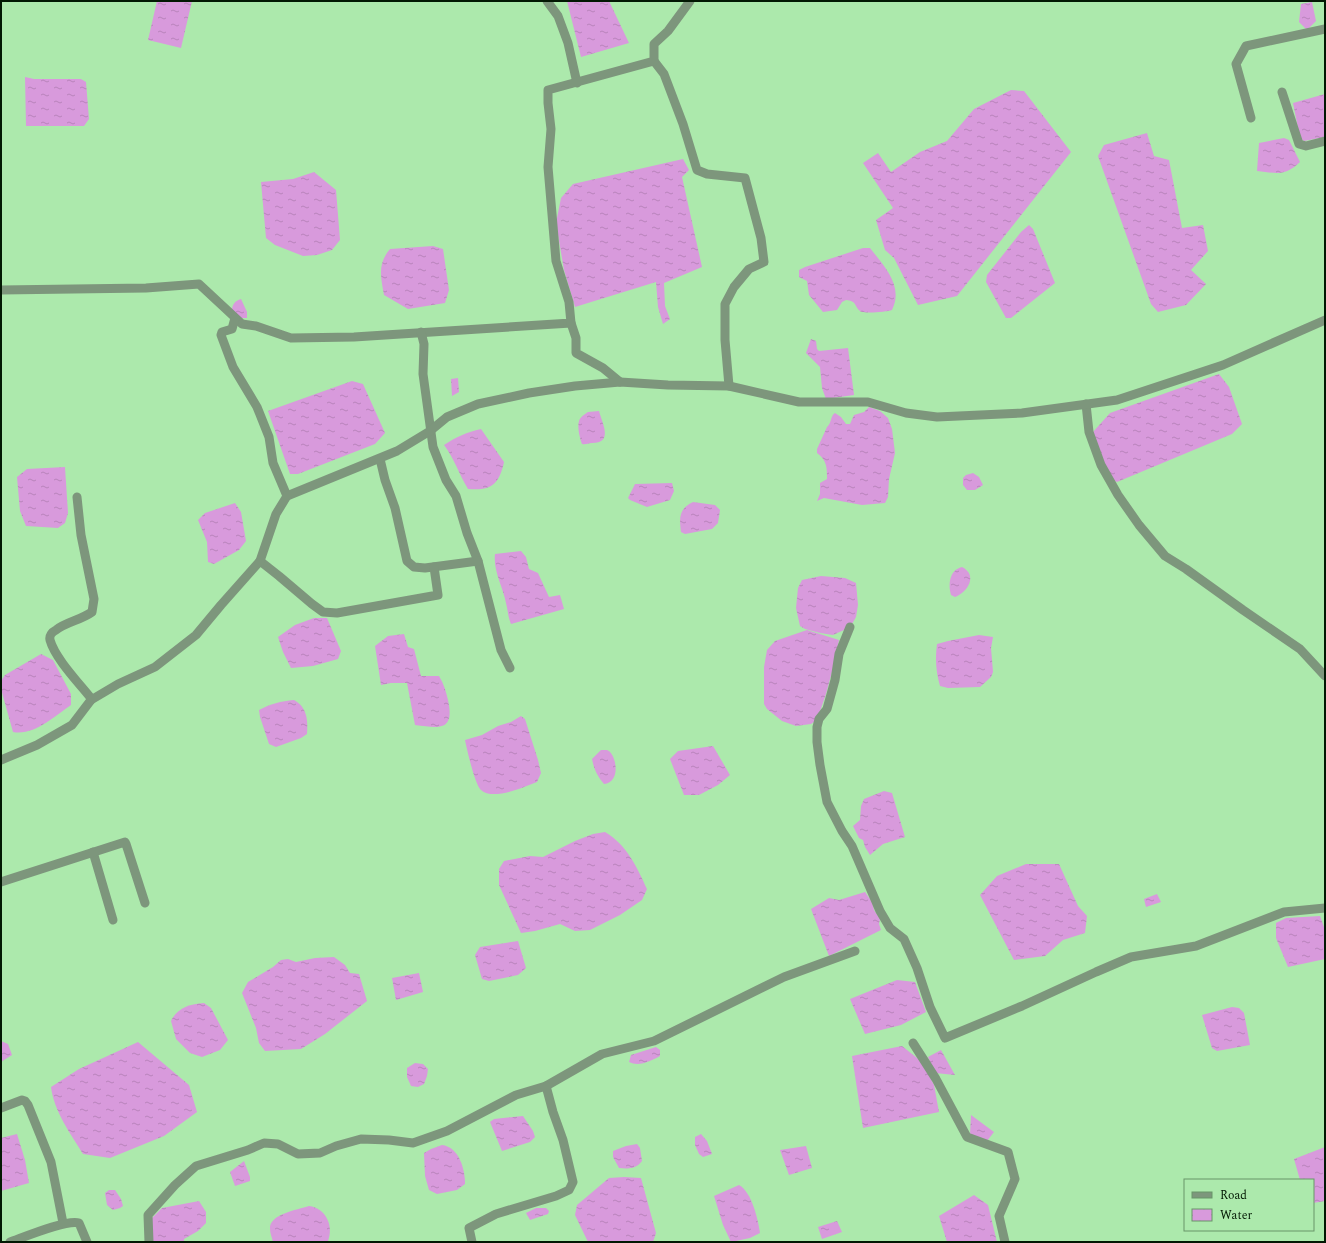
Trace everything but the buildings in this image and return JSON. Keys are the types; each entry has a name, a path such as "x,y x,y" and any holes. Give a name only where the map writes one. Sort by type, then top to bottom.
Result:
{"street":[{"path":"547,1 558,16 563,29 568,43 577,83"},
{"path":"690,1 668,31 654,44 654,61 664,74 683,124 697,170 707,174 745,178 761,238 764,262 750,269 734,287 725,304 725,340 729,386"},
{"path":"1251,118 1236,64 1246,46 1325,29"},
{"path":"620,382 603,368 576,353 576,338 571,323 569,302 556,260 548,167 551,129 548,90 654,61"},
{"path":"1282,92 1299,144 1306,146 1325,141"},
{"path":"1,290 146,288 199,284 242,324 256,326 291,338 354,337 571,323"},
{"path":"235,318 232,329 222,332 221,335 233,367 257,407 269,437 273,463 287,496"},
{"path":"1,760 37,744 72,725 91,700 118,684 155,667 196,636 260,561 276,514 287,496 397,451 430,431 447,417 478,404 529,393 575,386 620,382 668,385 729,386 799,402 868,402 906,413 937,418 1022,412 1117,400 1223,365 1325,320"},
{"path":"421,332 424,344 423,374 433,448 446,480 456,496 467,533 478,561 501,650 510,668"},
{"path":"1086,404 1089,432 1100,465 1118,495 1139,525 1165,556 1186,569 1300,649 1325,676"},
{"path":"380,458 385,480 395,508 407,561 414,567 426,568 478,561"},
{"path":"77,497 81,535 94,599 92,612 86,617 55,630 50,639 57,654 70,673 90,696 91,700"},
{"path":"260,561 323,612 337,613 438,595 434,567"},
{"path":"850,627 839,654 835,680 827,709 819,719 817,727 820,765 827,802 842,831 852,846 880,911 890,928 904,939 917,968 930,1007 945,1038 1022,1006 1131,957 1196,946 1284,912 1325,908"},
{"path":"1,882 125,842 145,903"},
{"path":"93,852 113,920"},
{"path":"148,1242 148,1215 175,1185 196,1166 248,1150 264,1143 278,1144 298,1154 302,1154 320,1153 336,1146 361,1139 413,1143 447,1131 516,1095 546,1086 602,1054 654,1041 784,977 855,951"},
{"path":"913,1043 936,1079 967,1137 1008,1152 1016,1179 999,1216 1005,1242"},
{"path":"472,1242 469,1228 496,1214 556,1196 569,1190 573,1182 563,1140 546,1086"},
{"path":"1,1108 22,1100 28,1105 51,1162 63,1223"},
{"path":"10,1242 63,1223 77,1222 79,1223 87,1242"}],"water":[{"path":"157,1 192,1 181,48 148,40"},
{"path":"567,1 609,1 629,43 581,57"},
{"path":"1312,2 1316,21 1307,30 1299,22 1301,4"},
{"path":"25,77 34,79 81,79 86,82 89,119 84,126 26,126"},
{"path":"1011,90 1024,91 1071,152 957,296 918,305 894,258 885,250 876,220 893,208 863,163 878,153 891,172 920,152 947,141 974,109"},
{"path":"1325,94 1325,137 1304,141 1300,138 1293,103"},
{"path":"1147,133 1154,156 1169,160 1182,228 1203,225 1208,251 1191,270 1206,284 1186,305 1158,312 1151,304 1098,156 1104,145"},
{"path":"1284,138 1289,140 1300,162 1285,172 1275,173 1257,171 1259,143"},
{"path":"683,159 689,170 682,177 702,267 664,283 665,306 670,319 663,324 658,307 656,282 575,307 564,270 556,223 561,198 573,184"},
{"path":"314,172 336,190 340,240 332,250 317,255 303,256 275,245 266,238 261,182 293,179"},
{"path":"1029,225 1033,229 1055,283 1011,318 1006,318 986,282 987,275 1021,232"},
{"path":"433,246 443,249 449,290 445,303 408,309 384,295 381,271 383,260 390,249"},
{"path":"863,248 870,248 891,277 896,293 892,310 862,312 854,303 846,300 842,302 837,310 823,312 809,295 807,281 799,277 799,270"},
{"path":"241,299 247,312 247,318 241,318 232,311 234,303"},
{"path":"811,339 816,341 817,349 819,351 848,348 854,395 826,399 822,388 820,367 806,353"},
{"path":"1219,374 1229,387 1242,424 1232,434 1117,482 1110,478 1093,432 1110,413"},
{"path":"458,378 459,392 452,396 451,379"},
{"path":"352,381 363,384 385,433 375,444 298,474 290,474 268,411"},
{"path":"869,407 880,411 888,418 892,429 895,453 889,479 888,497 885,503 862,505 824,498 817,501 820,494 820,483 827,479 827,471 826,464 823,458 817,453 817,449 827,427 830,424 832,416 835,413 841,417 846,424 850,424 854,415 864,412"},
{"path":"599,411 605,432 603,440 582,444 578,424 580,420 588,412"},
{"path":"481,429 504,462 500,476 493,485 483,489 468,489 451,455 444,445 462,435"},
{"path":"65,467 68,513 65,523 58,528 26,526 20,511 17,477 27,469"},
{"path":"973,473 979,477 983,485 975,490 967,490 963,485 963,478 966,475"},
{"path":"672,483 674,491 670,500 647,507 628,498 635,484"},
{"path":"693,502 715,505 720,510 718,523 712,529 685,534 681,532 681,514 688,505"},
{"path":"235,503 241,512 246,541 239,550 214,564 208,562 207,542 198,520 205,513"},
{"path":"521,551 526,557 529,569 538,573 549,597 560,595 564,609 511,624 505,597 495,567 495,554"},
{"path":"962,567 967,570 970,579 964,591 955,597 951,595 950,578 954,571"},
{"path":"821,576 845,578 856,583 858,605 856,617 852,624 833,635 805,629 800,626 796,608 798,588 802,580"},
{"path":"314,618 327,618 341,651 338,659 313,666 291,668 278,637 295,625"},
{"path":"807,630 839,640 826,694 817,720 811,724 796,726 782,721 767,709 764,704 764,667 767,650 775,641"},
{"path":"404,634 408,647 414,649 421,676 439,676 444,685 450,710 447,723 443,726 431,727 415,725 407,683 391,683 381,685 375,646 388,636"},
{"path":"979,635 993,637 991,648 993,672 991,677 980,687 948,688 940,686 936,665 937,644"},
{"path":"41,654 53,660 71,694 71,705 36,728 29,731 13,732 1,689 1,681 5,675"},
{"path":"294,700 302,706 306,714 307,734 301,738 276,747 269,744 259,710 276,703"},
{"path":"521,716 525,719 538,760 541,773 537,782 517,790 501,794 486,793 481,790 476,781 465,740 482,735"},
{"path":"713,746 730,775 718,785 699,795 684,795 670,759 678,751"},
{"path":"601,750 607,750 610,752 613,756 616,767 613,778 610,782 604,784 596,772 592,759"},
{"path":"884,791 892,793 905,837 883,844 870,855 863,840 859,838 853,826 860,820 861,806 864,799"},
{"path":"605,832 619,843 635,865 647,889 642,900 620,915 590,930 575,931 560,924 521,933 499,885 499,869 504,861 530,856 543,857 575,841 593,834"},
{"path":"1026,864 1059,864 1078,906 1087,916 1085,933 1063,940 1045,956 1014,960 980,895 997,876"},
{"path":"865,892 872,902 874,910 880,919 879,924 881,930 829,956 811,909 829,898 839,900"},
{"path":"1157,894 1161,902 1146,907 1144,899"},
{"path":"1320,916 1325,930 1325,959 1288,967 1276,938 1276,923 1286,918"},
{"path":"518,941 526,968 518,975 489,981 482,979 475,955 480,947"},
{"path":"334,957 345,965 350,973 359,974 367,1001 325,1034 301,1049 265,1051 259,1043 256,1028 242,993 248,982 273,967 281,960 288,959 296,962 315,958"},
{"path":"419,973 423,992 396,1000 392,978"},
{"path":"897,980 915,982 926,1012 901,1025 865,1034 850,999"},
{"path":"204,1003 211,1008 228,1040 220,1050 202,1057 190,1053 176,1039 171,1021 180,1010 194,1004"},
{"path":"1232,1007 1239,1008 1244,1013 1250,1045 1217,1051 1212,1048 1202,1015"},
{"path":"1,1041 8,1044 12,1055 1,1062"},
{"path":"138,1042 189,1085 197,1112 164,1136 110,1158 83,1154 55,1105 51,1087 79,1069"},
{"path":"902,1046 922,1062 934,1085 939,1112 863,1128 852,1056"},
{"path":"656,1047 660,1050 660,1056 641,1064 629,1062 631,1055"},
{"path":"941,1050 955,1075 935,1073 928,1057"},
{"path":"415,1063 423,1064 428,1069 424,1084 418,1087 411,1086 407,1077 407,1068"},
{"path":"971,1115 994,1132 987,1141 970,1135"},
{"path":"523,1116 533,1131 535,1137 530,1142 502,1151 490,1122 494,1119"},
{"path":"17,1134 25,1160 29,1183 1,1191 1,1138"},
{"path":"701,1134 707,1141 712,1154 703,1157 699,1154 695,1145 695,1137"},
{"path":"637,1144 640,1148 642,1161 640,1164 632,1168 619,1168 613,1157 613,1151"},
{"path":"442,1145 453,1150 457,1154 464,1172 465,1184 457,1190 437,1194 429,1190 425,1176 424,1153"},
{"path":"806,1146 812,1168 789,1175 780,1150"},
{"path":"1325,1147 1325,1201 1314,1203 1314,1179 1300,1179 1294,1159"},
{"path":"244,1161 250,1181 235,1186 230,1172"},
{"path":"609,1178 641,1178 656,1233 653,1242 588,1242 575,1215 577,1205"},
{"path":"739,1185 744,1189 751,1200 760,1233 750,1238 731,1242 723,1225 714,1196"},
{"path":"109,1190 115,1190 121,1199 123,1206 113,1210 107,1205 105,1193"},
{"path":"974,1195 988,1205 997,1242 947,1242 939,1216"},
{"path":"199,1201 206,1212 206,1223 198,1231 184,1239 184,1242 152,1242 152,1218 162,1208"},
{"path":"309,1206 320,1210 327,1219 330,1229 328,1241 273,1242 270,1229 274,1220 285,1213"},
{"path":"536,1208 546,1208 549,1211 548,1214 530,1220 526,1213"},
{"path":"837,1221 842,1232 822,1239 818,1227"}]}
